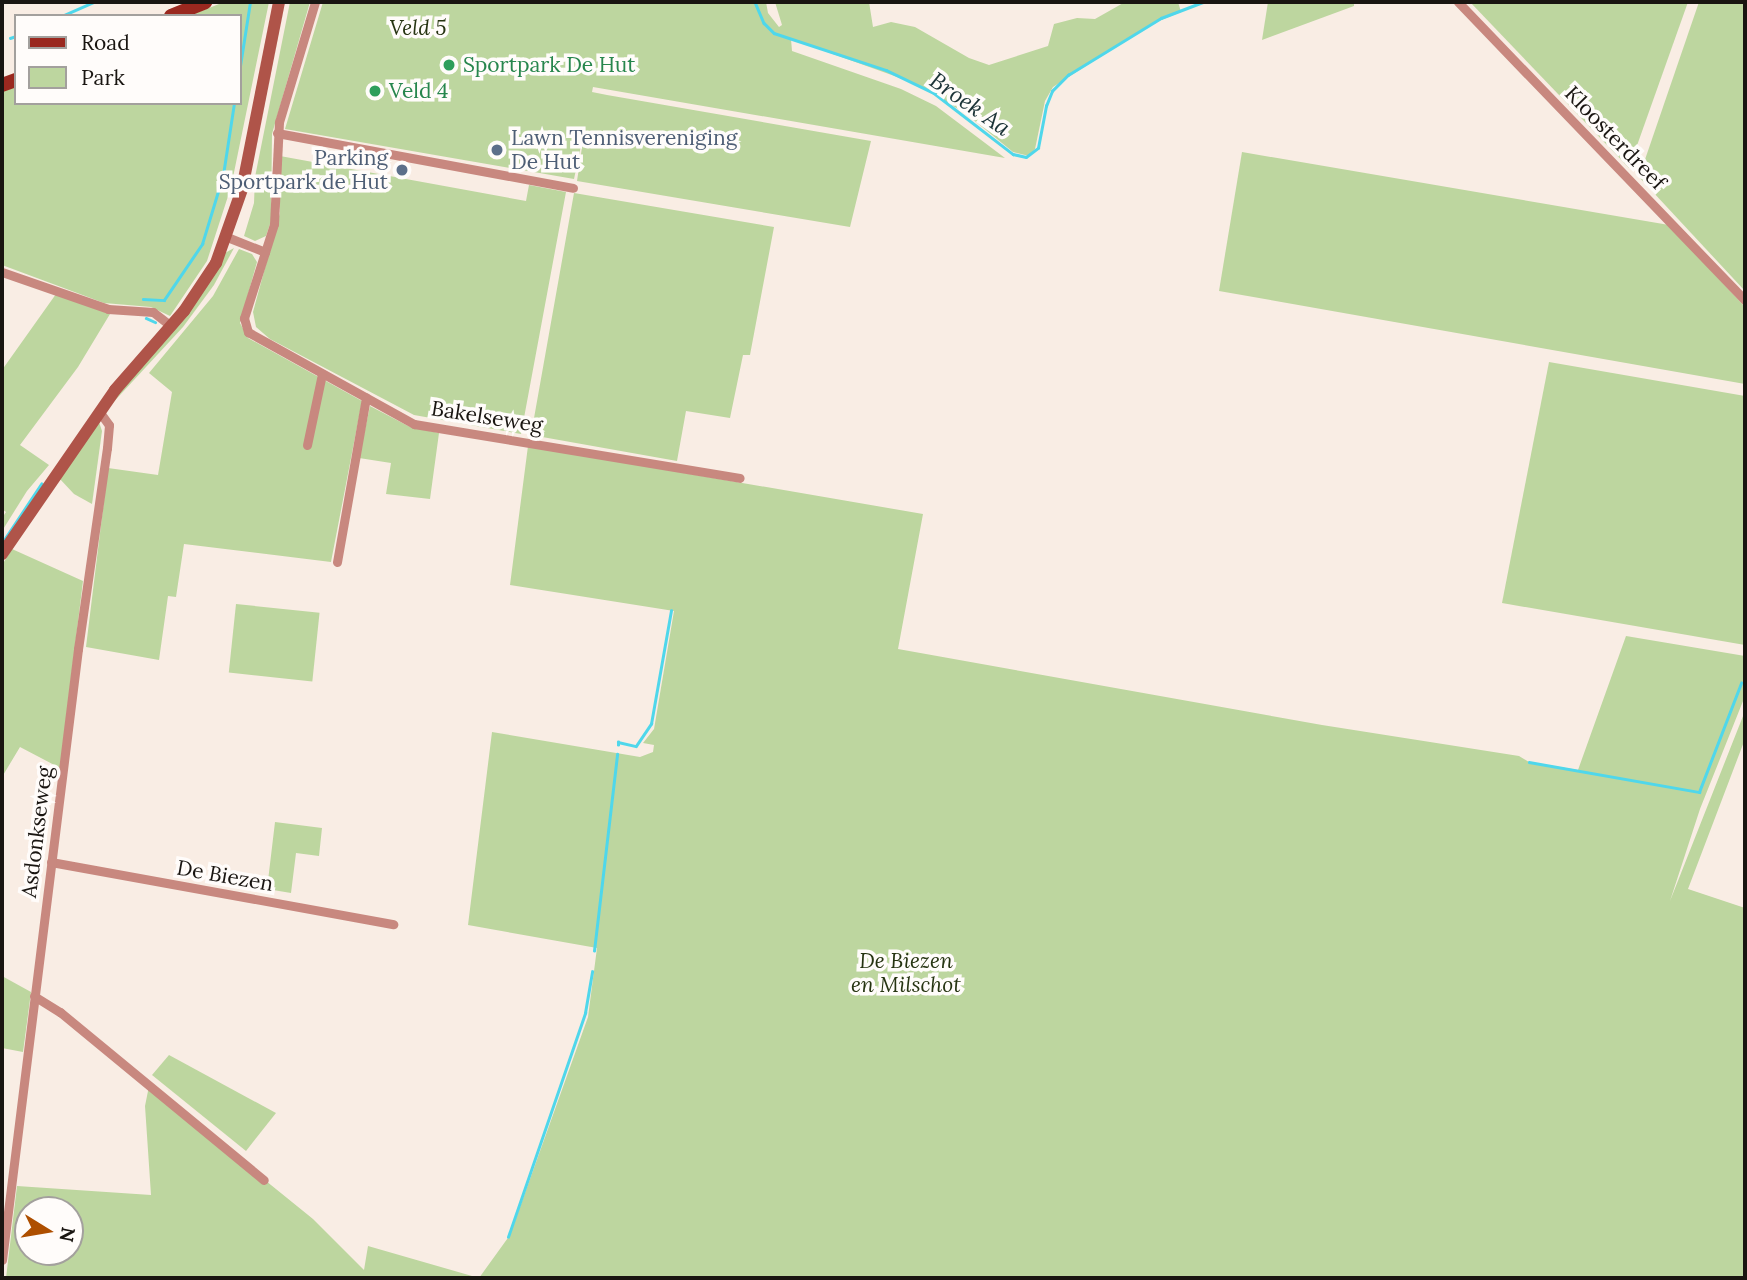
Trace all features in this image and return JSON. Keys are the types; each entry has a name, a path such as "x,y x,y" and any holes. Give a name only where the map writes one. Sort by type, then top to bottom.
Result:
{"main road":[{"path":"176,14 205,2"}],"street":[{"path":"2,554 99,411 171,327 209,275 227,237 242,189 279,2"},
{"path":"315,2 276,133 573,188"},
{"name":"Kloosterdreef","path":"1458,2 1745,300"},
{"name":"Bakelseweg","path":"276,133 275,217 244,318 247,329 253,336 414,424 740,478"},
{"path":"227,237 265,252"},
{"path":"2,272 108,309 153,312 171,327"},
{"path":"307,445 322,373"},
{"path":"337,562 366,398"},
{"name":"Asdonkseweg","path":"2,1260 51,862 108,438 108,423 99,411"},
{"name":"De Biezen","path":"51,862 393,924"},
{"path":"34,996 60,1012 264,1180"}],"green space":[{"path":"224,2 269,2 231,187 207,261 170,316 151,307 104,303 2,265 2,92 14,87 14,105 242,105 242,14 194,14"},
{"path":"290,2 310,2 272,134 271,221 266,236 255,241 244,236 254,203 255,177"},
{"name":"Veld 5","path":"323,2 766,2 768,13 779,27 782,25 775,2 869,2 873,27 891,22 915,27 969,58 989,65 1048,46 1054,24 1077,18 1095,19 1125,2 1178,2 1181,12 1149,25 1053,87 1045,101 1035,149 1029,156 1013,152 965,113 914,83 791,39 792,51 901,89 936,106 1005,158 593,87 592,92 607,95 871,141 850,227 577,181 585,127 574,179 285,129"},
{"path":"1268,2 1354,2 1354,6 1262,40"},
{"path":"1470,2 1688,2 1629,168"},
{"path":"1699,2 1745,2 1745,291 1639,177"},
{"path":"1242,152 1669,225 1745,307 1745,384 1219,291"},
{"path":"280,156 526,201 529,185 566,192 521,434 414,415 270,339 256,327 253,312 280,213"},
{"path":"574,193 774,227 750,355 743,355 730,418 686,411 677,461 531,435"},
{"path":"234,248 214,285 183,327 108,408 225,253"},
{"path":"239,249 252,254 257,262 240,323 248,338 362,401 331,562 184,544 176,597 168,596 159,660 86,647 108,468 158,475 172,392 149,373 213,296"},
{"path":"56,294 110,314 78,367 20,445 49,465 27,491 2,531 2,518 6,512 2,509 2,370"},
{"path":"1549,362 1745,396 1745,645 1502,603"},
{"path":"370,406 410,427 439,433 430,499 386,494 391,463 359,458"},
{"path":"99,422 102,431 92,504 74,494 59,478"},
{"name":"De Biezen en Milschot","path":"528,446 923,514 898,649 1322,725 1519,756 1529,762 1578,770 1626,636 1745,656 1745,696 1700,809 1670,901 1745,711 1745,739 1688,889 1745,908 1745,1278 479,1278 510,1235 588,1017 597,948 468,925 492,732 640,757 653,752 654,745 643,743 654,729 674,611 510,585"},
{"path":"12,549 83,581 60,768 20,747 2,777 2,565"},
{"path":"236,604 320,613 312,681 229,673"},
{"path":"275,822 322,828 319,856 296,853 291,893 267,889"},
{"path":"2,976 31,992 23,1052 2,1048"},
{"path":"169,1055 276,1113 246,1151 152,1075"},
{"path":"149,1086 313,1219 364,1270 368,1246 479,1278 6,1278 14,1211 14,1266 84,1266 84,1196 16,1196 17,1186 151,1195 145,1106"}],"waterway":[{"path":"67,14 94,2"},
{"path":"242,53 250,2"},
{"name":"Broek Aa","path":"755,2 764,23 774,33 886,70 934,93 1013,154 1026,157 1038,148 1046,106 1052,91 1068,75 1161,18 1203,2"},
{"path":"10,38 14,37"},
{"path":"143,299 164,300 202,244 223,175 234,105"},
{"path":"146,318 155,322"},
{"path":"2,543 41,484"},
{"path":"618,745 618,742 636,746 651,724 671,611"},
{"path":"1529,762 1699,792 1741,683"},
{"path":"594,951 617,754"},
{"path":"508,1237 585,1013 592,972"}],"place":[{"name":"Sportpark De Hut","path":"449,65"},
{"name":"Veld 4","path":"375,91"},
{"name":"Lawn Tennisvereniging De Hut","path":"497,150"},
{"name":"Parking Sportpark de Hut","path":"402,170"}]}
